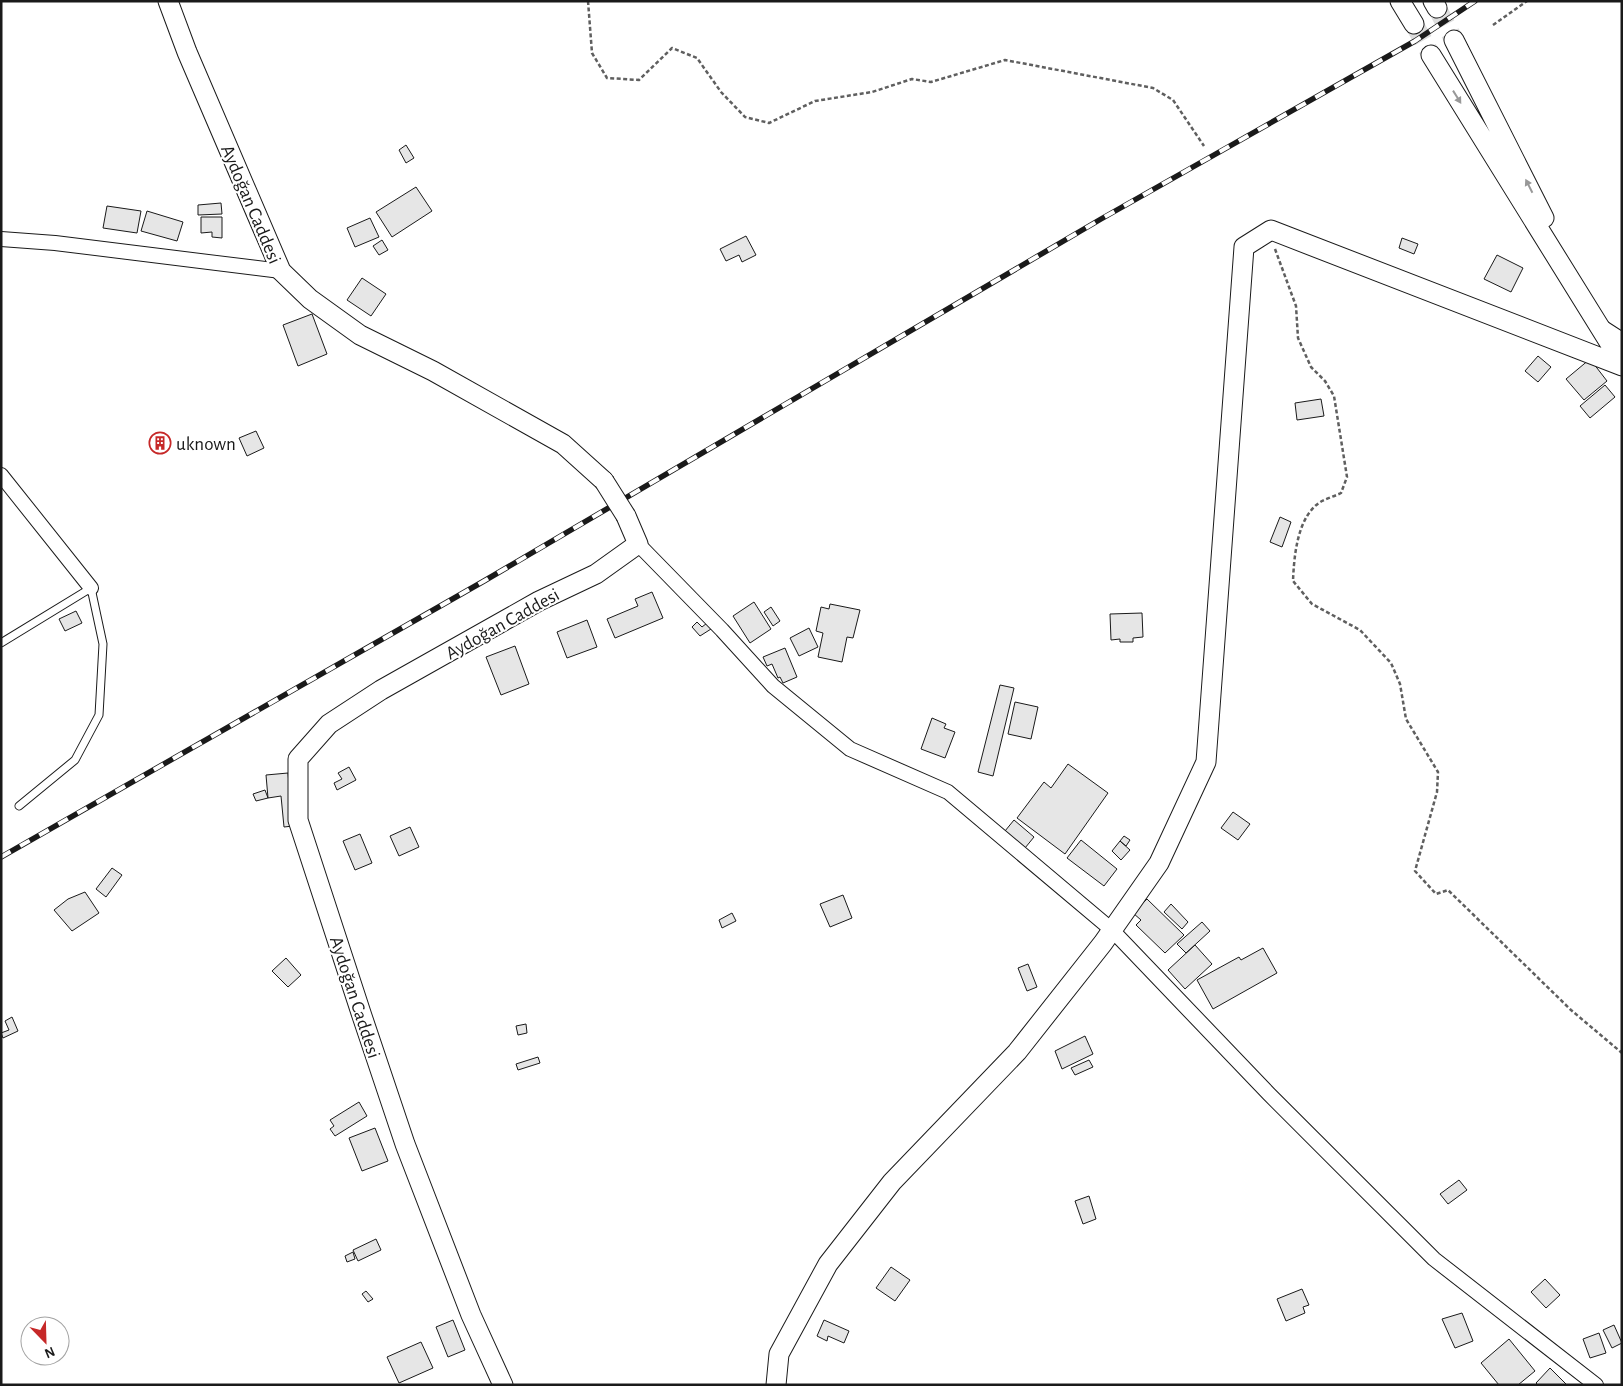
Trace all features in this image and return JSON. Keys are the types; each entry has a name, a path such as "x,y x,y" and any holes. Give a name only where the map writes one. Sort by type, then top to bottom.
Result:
{"street":[{"name":"Aydoğan Caddesi","path":"168,1 187,52 281,272 310,298 360,335 432,371 563,444 604,481 626,516 638,544 596,574 538,601 381,690 329,724 298,759 298,820 362,1016 405,1144 471,1315 503,1385"},
{"path":"1400,1 1414,24"},
{"path":"1454,40 1597,324 1622,340"},
{"path":"1431,56 1622,364"},
{"path":"776,1385 779,1354 828,1264 892,1182 1017,1052 1112,930 1159,863 1206,762 1244,247 1271,230 1622,364"},
{"path":"1,239 56,243 281,272"},
{"path":"1,475 91,588"},
{"path":"638,544 773,686 842,743 850,749 948,792 1112,930 1269,1094 1434,1259 1596,1385"}],"lane":[{"path":"1,643 91,588 103,644 99,715 74,760 19,806"}],"path":[{"path":"588,1 592,53 606,78 639,80 672,48 697,58 721,92 745,117 769,123 816,100 872,92 912,79 931,82 1005,60 1153,88 1174,100 1204,146"},
{"path":"1493,26 1527,1"},
{"path":"1271,230 1276,252 1296,306 1298,338 1311,367 1325,381 1334,396 1347,477 1341,493 1320,502 1307,518 1295,546 1293,581 1312,604 1360,630 1391,663 1400,684 1406,719 1438,772 1437,792 1415,871 1436,894 1448,890 1572,1010 1622,1053"}],"building":[{"path":"406,145 414,158 406,163 399,150"},
{"path":"416,187 432,211 392,237 376,212"},
{"path":"221,203 222,214 198,215 198,205"},
{"path":"107,206 141,211 137,233 103,228"},
{"path":"147,211 183,222 177,241 141,231"},
{"path":"201,217 222,217 222,238 212,237 212,232 201,233"},
{"path":"370,218 379,237 355,247 347,228"},
{"path":"746,236 756,255 742,262 739,255 726,261 720,249"},
{"path":"1402,238 1418,244 1414,254 1399,248"},
{"path":"382,240 388,250 379,255 373,246"},
{"path":"1497,255 1523,268 1511,292 1484,279"},
{"path":"362,278 386,294 371,316 347,300"},
{"path":"312,314 327,354 298,366 283,325"},
{"path":"1538,356 1551,367 1538,382 1525,371"},
{"path":"1590,359 1607,381 1584,400 1566,379"},
{"path":"1605,385 1615,397 1590,418 1580,406"},
{"path":"1321,399 1324,416 1297,420 1295,403"},
{"path":"256,431 264,448 247,456 239,438"},
{"name":"uknown","path":"161,434 167,445 159,451 151,440"},
{"path":"1280,517 1291,522 1282,547 1270,542"},
{"path":"652,592 663,618 615,638 607,619 638,606 635,599"},
{"path":"754,602 771,629 750,643 733,616"},
{"path":"830,604 860,610 853,638 847,637 842,662 818,657 823,633 816,631 821,607 829,609"},
{"path":"771,607 780,621 773,626 764,612"},
{"path":"76,611 82,623 65,631 59,619"},
{"path":"1142,613 1143,637 1133,638 1133,642 1120,642 1120,639 1111,640 1110,614"},
{"path":"587,620 597,647 567,658 557,632"},
{"path":"697,622 702,627 707,623 711,629 700,636 692,627"},
{"path":"809,628 818,647 799,656 790,638"},
{"path":"515,646 529,684 501,695 486,657"},
{"path":"785,648 797,677 783,683 780,677 778,678 772,664 767,666 763,657"},
{"path":"1000,685 1014,688 993,776 978,772"},
{"path":"1015,702 1038,707 1031,739 1008,734"},
{"path":"932,718 946,724 944,728 955,732 945,758 921,749"},
{"path":"1068,764 1108,793 1065,854 1017,818 1044,782 1051,788"},
{"path":"349,767 356,780 337,790 334,783 342,779 338,773"},
{"path":"288,773 293,826 284,827 281,796 268,798 266,775"},
{"path":"265,790 268,798 256,801 253,794"},
{"path":"1233,812 1250,824 1238,840 1221,828"},
{"path":"1014,820 1034,837 1025,848 1005,831"},
{"path":"410,827 419,847 399,856 390,836"},
{"path":"360,834 372,863 355,870 343,841"},
{"path":"1124,836 1130,840 1126,846 1120,841"},
{"path":"1081,840 1117,869 1104,886 1067,858"},
{"path":"1120,841 1130,850 1121,860 1112,851"},
{"path":"112,868 122,875 106,897 96,889"},
{"path":"85,892 99,913 72,931 54,910 68,899"},
{"path":"843,895 852,918 830,927 820,904"},
{"path":"1147,899 1184,935 1165,953 1136,925 1141,920 1133,913"},
{"path":"1171,904 1188,922 1182,929 1164,912"},
{"path":"732,913 736,921 722,928 719,920"},
{"path":"1202,922 1210,931 1186,953 1177,944"},
{"path":"1195,945 1212,964 1185,989 1168,970"},
{"path":"1263,948 1277,973 1213,1009 1197,980 1239,957 1241,960"},
{"path":"286,958 301,975 288,987 272,971"},
{"path":"1028,964 1037,987 1027,991 1018,968"},
{"path":"12,1017 18,1031 3,1038 1,1033 9,1030 5,1021"},
{"path":"526,1024 527,1033 518,1035 516,1026"},
{"path":"1085,1036 1093,1054 1062,1069 1055,1051"},
{"path":"538,1057 540,1063 518,1070 516,1064"},
{"path":"1089,1060 1093,1067 1075,1075 1071,1068"},
{"path":"359,1102 367,1116 335,1136 330,1129 334,1126 330,1120"},
{"path":"375,1128 388,1161 362,1171 349,1138"},
{"path":"1459,1180 1467,1190 1448,1204 1440,1194"},
{"path":"1089,1196 1096,1219 1083,1224 1075,1201"},
{"path":"376,1239 381,1250 358,1261 353,1250"},
{"path":"353,1252 355,1259 347,1262 345,1256"},
{"path":"891,1267 910,1280 895,1301 876,1288"},
{"path":"1545,1279 1560,1295 1546,1308 1531,1292"},
{"path":"1302,1289 1309,1305 1303,1307 1305,1313 1286,1321 1277,1299"},
{"path":"366,1291 373,1299 368,1302 362,1294"},
{"path":"1462,1313 1473,1341 1455,1348 1442,1319"},
{"path":"453,1320 465,1350 448,1357 436,1327"},
{"path":"824,1320 849,1331 844,1343 828,1336 827,1341 817,1336"},
{"path":"1614,1325 1622,1343 1612,1348 1603,1330"},
{"path":"1599,1333 1606,1353 1590,1358 1583,1339"},
{"path":"1509,1339 1535,1371 1518,1385 1499,1385 1481,1363"},
{"path":"421,1342 433,1368 399,1383 387,1357"},
{"path":"1550,1368 1567,1385 1538,1385 1536,1383"}],"tunnel":[{"path":"1437,8 1454,40"},
{"path":"1414,24 1431,55"}],"railway":[{"path":"1,857 484,581 1101,219 1415,41 1475,1"}],"place":[{"name":"uknown","path":"160,443"}]}
